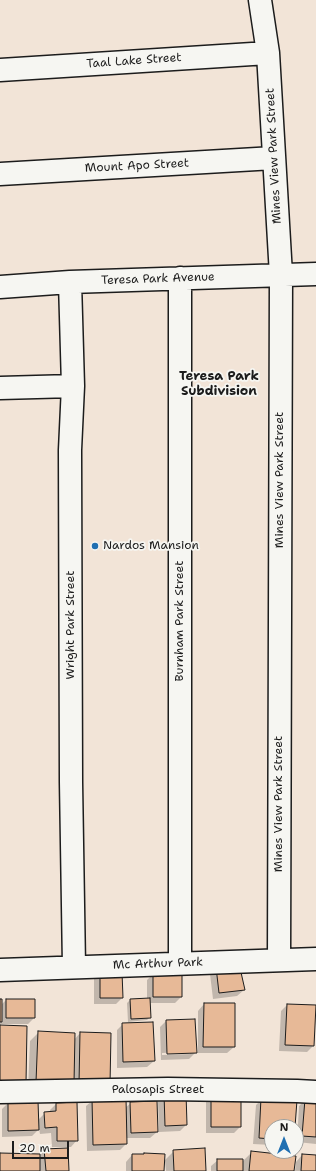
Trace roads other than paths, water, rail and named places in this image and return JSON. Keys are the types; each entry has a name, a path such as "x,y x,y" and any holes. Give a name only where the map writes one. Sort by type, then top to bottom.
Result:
{"street":[{"name":"Mines View Park Street","path":"260,0 268,53 281,275 279,960"},
{"name":"Taal Lake Street","path":"0,70 268,53"},
{"name":"Mount Apo Street","path":"0,174 274,158"},
{"name":"Teresa Park Avenue","path":"0,287 70,282 316,274"},
{"name":"Burnham Park Street","path":"180,278 180,963"},
{"name":"Wright Park Street","path":"70,282 73,386 70,450 71,774 74,967"},
{"path":"0,388 73,386"},
{"name":"Mc Arthur Park","path":"0,970 316,959"},
{"name":"Palosapis Street","path":"0,1092 168,1089 316,1092"}],"place":[{"name":"Nardos Mansion","path":"95,546"}],"district":[{"name":"Teresa Park Subdivision","path":"219,384"}]}
